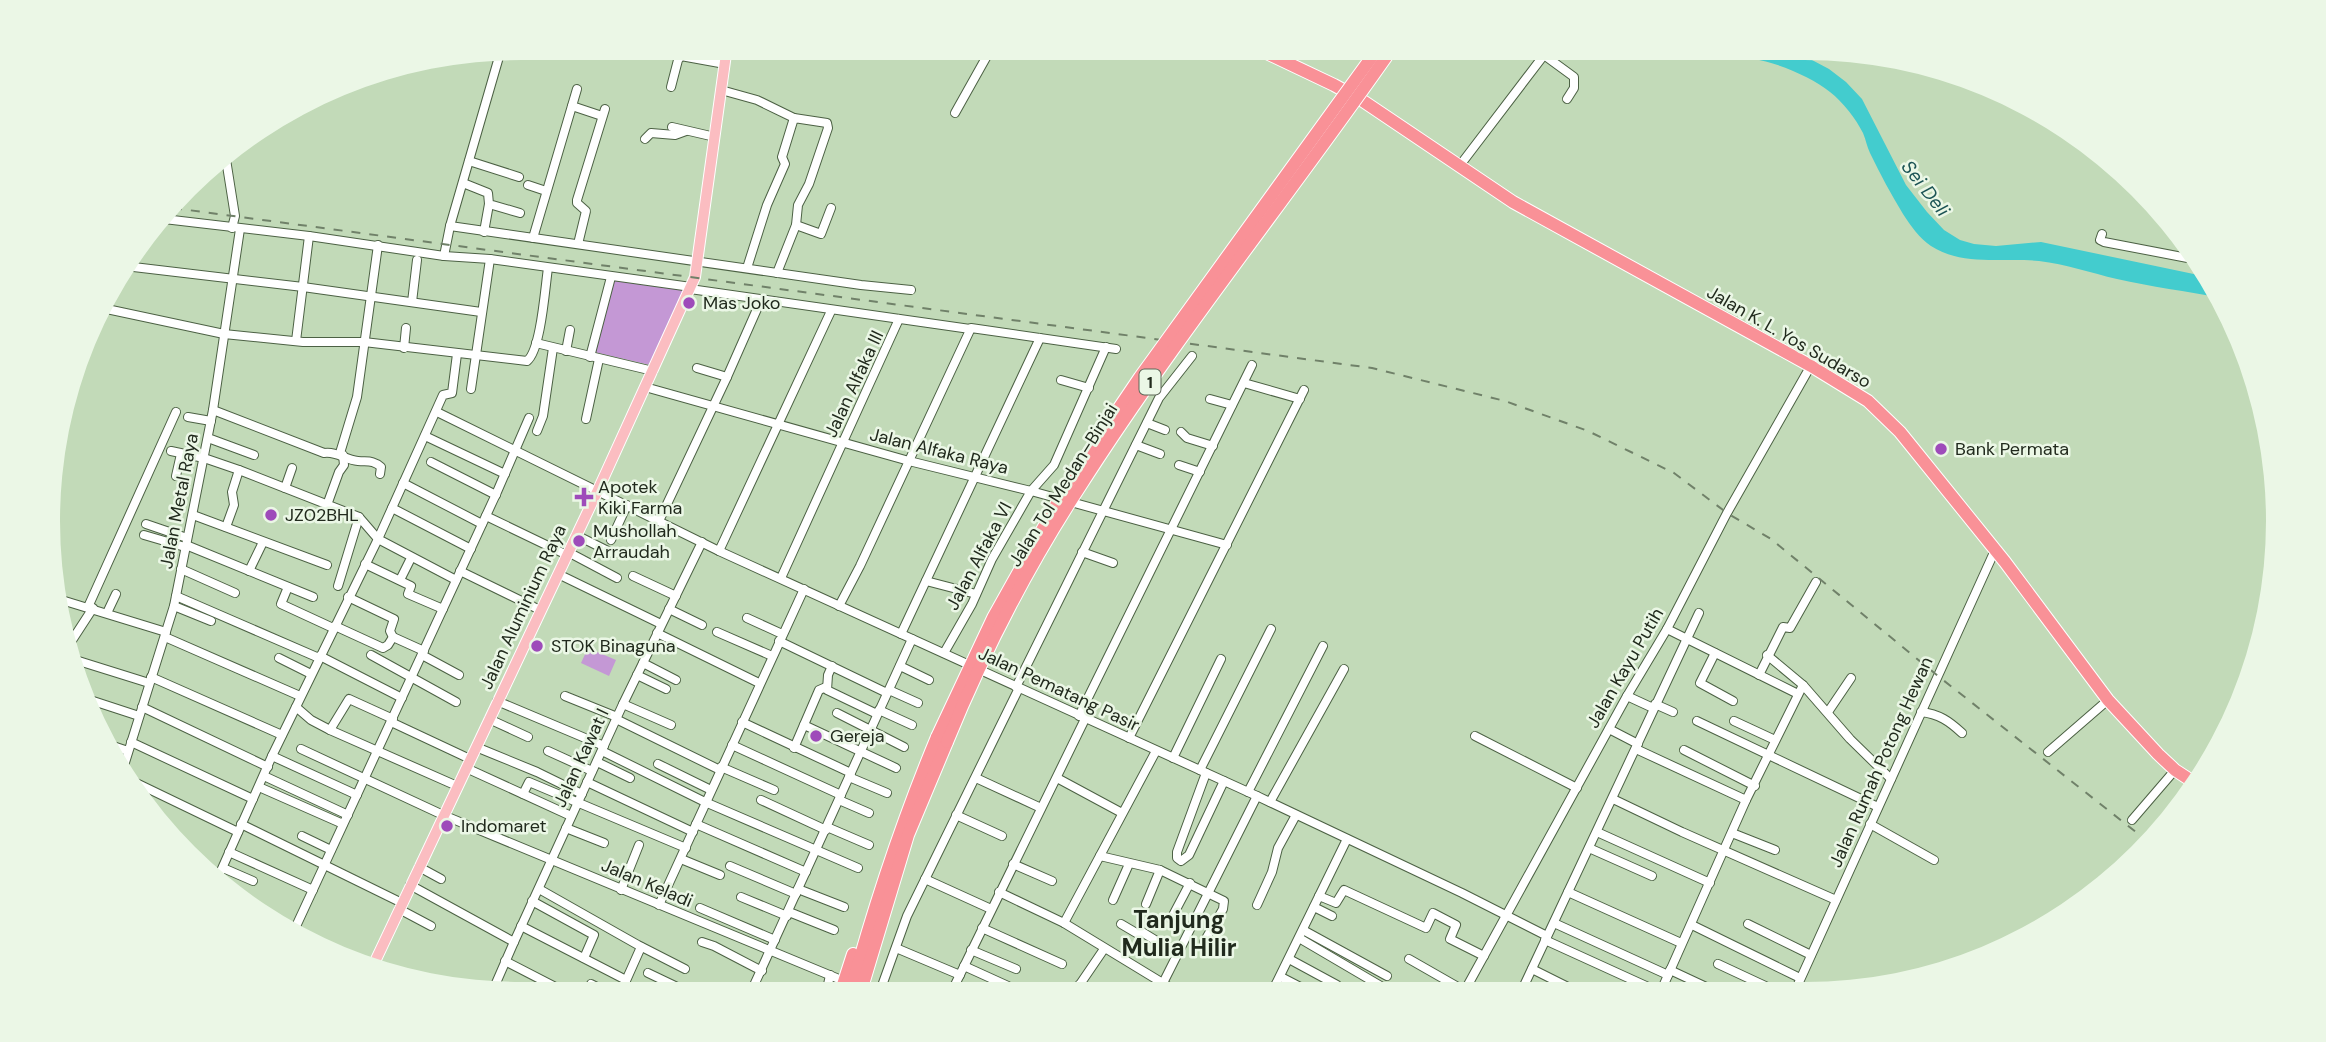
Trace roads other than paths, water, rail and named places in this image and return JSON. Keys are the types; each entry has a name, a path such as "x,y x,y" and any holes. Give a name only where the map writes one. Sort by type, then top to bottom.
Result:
{"highway":[{"name":"Jalan K. L. Yos Sudarso","path":"1280,60 1388,116 1513,202 1813,363"},
{"name":"Jalan K. L. Yos Sudarso","path":"1296,60 1366,95 1520,198 1813,363 1882,413 1997,548 2111,696 2161,751 2191,774"},
{"name":"Jalan Tol Medan–Binjai","path":"873,982 908,835 942,739 998,607 1069,482 1140,377 1370,60"},
{"name":"Jalan Tol Medan–Binjai","path":"853,982 877,900 919,780 1002,622 1077,489 1150,383 1384,60"},
{"name":"Jalan K. L. Yos Sudarso","path":"1997,548 2108,700 2175,770 2188,778"},
{"path":"844,982 892,845 919,780"}],"main road":[{"name":"Jalan Aluminium Raya","path":"376,959 691,288 725,60"}],"street":[{"path":"444,256 450,226 499,60"},
{"path":"671,87 678,60"},
{"path":"703,60 725,64"},
{"path":"955,113 985,60"},
{"path":"1464,160 1540,60"},
{"path":"1551,60 1574,77 1574,88 1567,99"},
{"path":"533,238 577,89"},
{"path":"721,90 757,100 794,118 827,122 829,125 809,184 798,205 796,225 777,273"},
{"path":"572,106 603,113 577,200 586,211 578,244"},
{"path":"747,268 767,205 785,164 782,158 794,118"},
{"path":"672,127 715,137"},
{"path":"645,139 651,133 675,135 686,131"},
{"path":"469,161 519,177"},
{"name":"Jalan Metal Raya","path":"126,760 174,606 214,410 233,279 236,229 227,166"},
{"path":"463,183 488,193 489,204 484,232"},
{"path":"528,185 546,191"},
{"path":"489,204 520,213"},
{"path":"796,225 821,234 831,208"},
{"name":"Jalan Alfaka III","path":"171,220 378,245 444,256 490,259 900,319 780,578"},
{"path":"450,226 911,290"},
{"path":"2102,234 2100,240 2104,242 2183,257"},
{"path":"296,341 309,236"},
{"path":"327,505 344,464 342,454 357,397 378,245"},
{"path":"471,389 490,259"},
{"path":"412,302 417,260"},
{"path":"136,267 481,312"},
{"path":"111,310 224,334 296,341 364,342 527,361 531,359 536,343 548,268"},
{"path":"586,418 611,277"},
{"path":"659,521 761,300"},
{"path":"719,551 831,311"},
{"path":"900,319 1116,349"},
{"path":"404,348 406,328"},
{"path":"838,606 972,328"},
{"path":"566,351 570,330"},
{"path":"901,634 1040,338"},
{"path":"536,343 653,370"},
{"name":"Jalan Alfaka VI","path":"944,653 992,559 1031,491 1054,464 1106,347"},
{"path":"537,431 543,415 553,348"},
{"path":"221,872 272,756 378,539 444,394 452,393 457,354"},
{"path":"876,982 896,948 907,916 976,778 1102,510 1159,398 1192,356"},
{"name":"Jalan Kayu Putih","path":"1470,982 1626,696 1667,629 1727,513 1813,363"},
{"path":"958,982 1252,365"},
{"path":"697,368 727,377"},
{"path":"1061,380 1089,388"},
{"path":"1244,383 1300,398"},
{"name":"Jalan Alfaka Raya","path":"645,387 909,461 1172,528 1227,545"},
{"path":"1129,738 1304,390"},
{"path":"1210,399 1232,405"},
{"path":"214,410 324,453 342,454 357,461 368,460 379,464 380,474"},
{"path":"74,635 91,607 176,412"},
{"name":"Jalan Pematang Pasir","path":"437,412 719,551 1257,796 1488,905 1546,938 1641,982"},
{"path":"188,417 211,421"},
{"path":"297,925 529,418"},
{"path":"1147,423 1165,430"},
{"path":"1181,432 1187,438 1213,446"},
{"path":"425,436 505,474"},
{"path":"208,439 254,455"},
{"path":"1136,445 1160,454"},
{"path":"171,451 204,458 239,470 359,517 378,539 456,580"},
{"path":"176,477 181,454"},
{"path":"430,462 496,495"},
{"path":"1179,465 1200,472"},
{"path":"285,488 292,468"},
{"path":"226,527 234,505 232,492 239,470"},
{"path":"403,483 617,578"},
{"path":"611,540 627,505"},
{"path":"392,508 471,549"},
{"path":"192,515 327,565"},
{"path":"338,586 359,517"},
{"path":"146,524 313,597"},
{"path":"144,535 186,543"},
{"path":"576,535 614,554"},
{"path":"249,571 263,542"},
{"name":"Jalan Kawat I","path":"497,982 616,718 702,542"},
{"name":"Jalan Rumah Potong Hewan","path":"1798,982 1997,548"},
{"path":"1082,552 1113,563"},
{"path":"400,580 411,558"},
{"path":"365,564 411,586 408,594 443,609"},
{"path":"181,569 235,593"},
{"path":"460,571 540,610"},
{"path":"558,574 759,683"},
{"path":"633,576 676,596"},
{"path":"926,581 976,594"},
{"path":"1759,674 1783,627 1788,628 1791,625 1816,582"},
{"path":"288,587 281,604 383,648 393,637"},
{"path":"659,905 804,589"},
{"path":"107,613 116,594"},
{"path":"176,596 319,657 402,698"},
{"path":"348,597 394,619 390,631 393,637 459,675"},
{"path":"66,601 91,607 166,635 300,696"},
{"path":"174,606 211,621"},
{"path":"669,609 702,625"},
{"path":"1526,982 1699,613"},
{"path":"747,618 832,666 918,703"},
{"path":"1224,781 1189,855 1183,861 1178,860 1177,852 1203,772 1271,629"},
{"path":"1667,629 1798,694"},
{"path":"717,632 772,656"},
{"path":"756,982 912,639"},
{"path":"1248,792 1322,646"},
{"path":"1715,653 1700,684 1733,701"},
{"path":"371,655 456,702"},
{"path":"1768,655 1803,685 1850,739 1891,779"},
{"path":"279,658 311,674"},
{"path":"1173,758 1221,659"},
{"path":"82,661 150,680 282,735"},
{"path":"643,663 676,680"},
{"path":"826,687 832,666"},
{"path":"900,666 929,680"},
{"path":"1270,803 1344,669"},
{"path":"637,675 666,689"},
{"path":"1828,712 1851,678"},
{"path":"1665,982 1746,800 1803,685"},
{"path":"826,687 831,692 912,725"},
{"path":"794,748 819,690 826,687"},
{"path":"565,696 721,769 774,790"},
{"path":"1626,696 1673,712"},
{"path":"330,730 349,699 392,720 523,794 572,816"},
{"path":"2048,751 2108,700"},
{"path":"96,701 140,712 268,767"},
{"path":"498,701 603,749 705,802 858,868"},
{"path":"623,704 671,724"},
{"path":"296,707 304,715 330,730 457,786"},
{"path":"1921,712 1933,713 1947,719 1962,733"},
{"path":"837,713 904,747"},
{"path":"489,719 528,737"},
{"path":"1697,721 1878,807"},
{"path":"1734,721 1775,740"},
{"path":"742,722 887,793"},
{"path":"804,725 896,768"},
{"path":"1609,729 1637,747 1746,800"},
{"path":"1475,736 1577,788"},
{"path":"117,745 130,747 253,799"},
{"path":"732,745 869,813"},
{"path":"476,747 582,794"},
{"name":"Jalan Keladi","path":"301,749 443,815 835,977 832,982"},
{"path":"1684,750 1755,786"},
{"path":"548,751 630,778"},
{"path":"1064,923 1156,751"},
{"path":"272,756 357,794"},
{"path":"658,765 711,790"},
{"path":"2132,820 2175,770"},
{"path":"264,776 348,815"},
{"path":"976,778 1041,807"},
{"path":"1057,778 1122,813"},
{"path":"523,794 529,782 686,848"},
{"path":"587,782 806,872"},
{"path":"143,786 325,864 401,906 430,926"},
{"path":"259,787 344,824"},
{"path":"1163,982 1257,796"},
{"path":"1613,799 1836,900"},
{"path":"761,800 869,845"},
{"path":"1257,905 1272,872 1278,848 1296,815"},
{"path":"957,816 1002,836"},
{"path":"1870,824 1934,860"},
{"path":"566,828 604,843"},
{"path":"1597,832 1710,883"},
{"path":"1732,833 1775,850"},
{"path":"302,836 331,850"},
{"path":"1277,982 1347,839"},
{"path":"621,890 639,845"},
{"path":"1589,848 1652,876"},
{"path":"229,852 313,890"},
{"path":"1100,856 1160,870 1208,892 1225,903 1204,942"},
{"path":"681,859 720,875"},
{"path":"1013,864 1052,881"},
{"path":"1113,900 1129,864"},
{"path":"730,866 844,907"},
{"path":"419,867 441,879"},
{"path":"223,868 253,881"},
{"path":"1146,905 1160,870"},
{"path":"925,879 991,909"},
{"path":"1171,919 1189,883"},
{"path":"410,885 513,942"},
{"path":"538,889 685,969"},
{"path":"1319,896 1336,903 1344,890 1426,928 1433,913 1456,925 1450,939 1484,956"},
{"path":"999,892 1064,923 1159,982"},
{"path":"1568,892 1681,943"},
{"path":"741,897 834,930"},
{"path":"532,901 594,935 584,958"},
{"path":"1314,907 1332,916"},
{"path":"700,908 775,940"},
{"path":"717,929 722,918"},
{"path":"1553,923 1693,982"},
{"path":"1121,924 1138,934 1142,932 1177,953"},
{"path":"1748,924 1811,955"},
{"path":"1692,925 1800,978"},
{"path":"521,926 626,980 641,947"},
{"path":"982,928 1062,964"},
{"path":"745,941 750,929"},
{"path":"1301,934 1387,976"},
{"path":"1301,934 1373,982"},
{"path":"702,942 762,971"},
{"path":"896,948 960,975"},
{"path":"1082,982 1104,949"},
{"path":"971,950 1016,969"},
{"path":"1289,959 1331,982"},
{"path":"1409,959 1447,982"},
{"path":"505,961 546,982"},
{"path":"1718,964 1757,982"},
{"path":"1360,975 1366,965"},
{"path":"964,966 999,982"},
{"path":"1532,970 1557,982"},
{"path":"648,973 667,982"}],"water":[{"path":"1754,60 1812,60 1846,82 1862,99 1906,185 1944,230 1960,240 1996,246 2041,242 2195,274 2208,296 2130,282 2049,262 1970,259 1944,253 1927,243 1909,223 1878,169 1860,128 1835,96 1804,76"}],"railway":[{"path":"182,209 1372,368 1505,401 1588,431 1674,473 1727,513 1771,539 1938,676 2141,836"}],"place":[{"name":"Mas Joko","path":"689,303"},
{"name":"Bank Permata","path":"1941,449"},
{"name":"Apotek Kiki Farma","path":"584,497"},
{"name":"JZ02BHL","path":"271,515"},
{"name":"Mushollah Arraudah","path":"579,541"},
{"name":"STOK Binaguna","path":"537,646"},
{"name":"Gereja","path":"816,736"},
{"name":"Indomaret","path":"447,826"}],"district":[{"name":"Tanjung Mulia Hilir","path":"1179,934"}],"water label":[{"name":"Sei Deli","path":"1926,188"}]}
